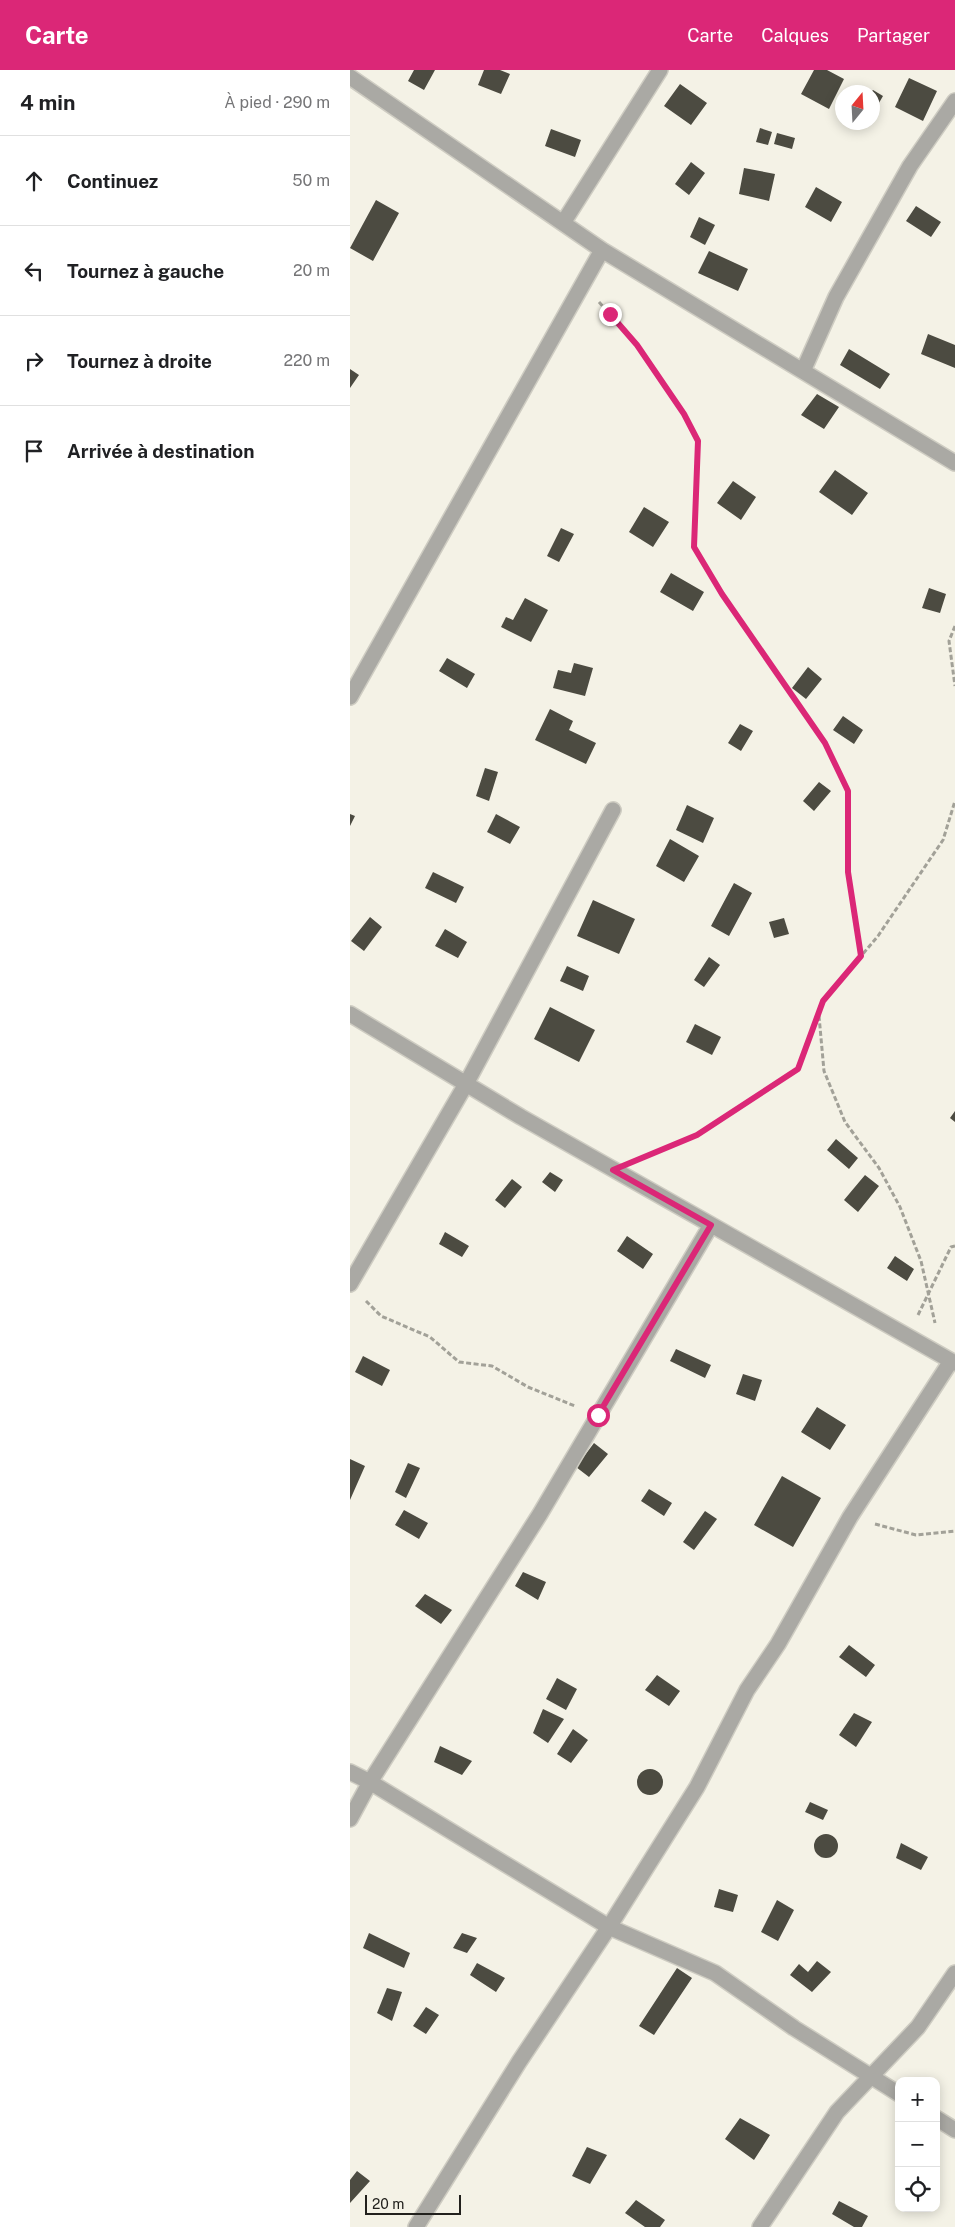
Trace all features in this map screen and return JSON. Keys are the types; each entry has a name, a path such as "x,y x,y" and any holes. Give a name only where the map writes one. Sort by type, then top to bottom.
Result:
{"street":[{"path":"563,223 660,70"},
{"path":"350,77 602,250 955,462"},
{"path":"803,371 836,297 910,166 955,101"},
{"path":"350,697 602,250"},
{"path":"350,1284 466,1084 613,810"},
{"path":"350,1014 613,1170 953,1362 850,1517 778,1644 747,1690 697,1787 609,1927 519,2062 416,2227"},
{"path":"350,1819 370,1782 540,1514 711,1225"},
{"path":"350,1772 370,1782 609,1927 715,1973 794,2028 895,2091"},
{"path":"760,2227 837,2112 873,2077 918,2027 955,1973"},
{"path":"940,2121 955,2130"}],"path":[{"path":"582,286 637,345 684,414 698,441 694,547 722,594 825,743 848,791 848,872 861,956"},
{"path":"955,626 949,641 955,686"},
{"path":"613,1170 697,1135 798,1069 823,1001 878,936 943,840 955,801"},
{"path":"949,820 955,819"},
{"path":"819,1013 824,1071 845,1122 879,1168 900,1207 921,1261 938,1336 953,1362"},
{"path":"908,1336 951,1247 955,1246"},
{"path":"362,1297 381,1316 430,1337 459,1362 492,1366 528,1387 598,1415"},
{"path":"850,1517 916,1535 955,1532"}],"building":[{"path":"414,70 435,70 424,90 408,81"},
{"path":"484,70 500,70 510,74 501,94 478,85"},
{"path":"814,70 827,70 844,79 841,85 835,85 835,97 829,109 801,94"},
{"path":"909,78 937,91 923,121 895,107"},
{"path":"680,84 707,103 691,125 664,106"},
{"path":"760,128 772,132 768,145 756,142"},
{"path":"551,129 581,140 575,157 545,146"},
{"path":"777,133 795,138 792,149 774,144"},
{"path":"691,162 705,173 689,195 675,184"},
{"path":"744,168 775,174 769,201 739,194"},
{"path":"816,187 842,202 831,222 805,207"},
{"path":"376,200 399,213 373,261 350,248"},
{"path":"916,206 941,222 931,237 906,221"},
{"path":"699,217 715,225 705,245 690,237"},
{"path":"709,251 748,269 738,291 698,273"},
{"path":"928,334 955,345 955,368 921,354"},
{"path":"849,349 890,374 880,389 840,365"},
{"path":"350,369 359,375 350,388"},
{"path":"817,394 839,407 824,429 801,415"},
{"path":"835,470 868,493 852,515 819,492"},
{"path":"733,481 756,497 741,520 717,503"},
{"path":"644,507 669,522 653,547 629,532"},
{"path":"561,528 574,534 559,562 547,556"},
{"path":"671,573 704,592 693,611 660,592"},
{"path":"929,588 946,594 940,613 922,608"},
{"path":"525,598 548,610 531,642 501,627 506,617 513,620"},
{"path":"447,658 475,674 467,688 439,671"},
{"path":"574,663 593,668 585,696 553,688 558,670 571,673"},
{"path":"808,667 822,679 806,699 792,688"},
{"path":"550,709 573,721 569,730 596,743 586,764 535,740"},
{"path":"843,716 863,730 854,744 833,730"},
{"path":"740,724 753,731 741,751 728,743"},
{"path":"485,768 498,772 489,801 476,796"},
{"path":"819,782 831,791 814,811 803,801"},
{"path":"687,805 714,818 703,843 676,830"},
{"path":"350,814 355,816 350,826"},
{"path":"496,814 520,827 510,844 487,832"},
{"path":"670,839 699,856 684,882 656,866"},
{"path":"433,872 464,887 456,903 425,888"},
{"path":"734,883 752,893 729,936 711,926"},
{"path":"593,900 635,919 619,954 577,936"},
{"path":"370,917 382,927 364,951 351,941"},
{"path":"784,918 789,934 774,938 769,922"},
{"path":"445,929 467,942 458,958 435,946"},
{"path":"709,957 720,965 704,987 694,980"},
{"path":"567,966 589,976 583,991 560,981"},
{"path":"550,1007 595,1030 579,1062 534,1039"},
{"path":"695,1024 721,1037 712,1055 686,1042"},
{"path":"955,1111 955,1122 950,1118"},
{"path":"836,1139 858,1158 849,1169 827,1150"},
{"path":"550,1172 563,1180 555,1192 542,1182"},
{"path":"865,1175 879,1186 858,1212 844,1200"},
{"path":"512,1179 522,1187 505,1208 495,1200"},
{"path":"445,1232 469,1246 462,1257 439,1244"},
{"path":"627,1236 653,1254 643,1269 617,1251"},
{"path":"895,1256 914,1269 907,1281 887,1268"},
{"path":"676,1349 711,1365 705,1378 670,1361"},
{"path":"363,1356 390,1370 382,1386 355,1372"},
{"path":"743,1374 762,1380 755,1401 736,1394"},
{"path":"817,1407 846,1425 830,1450 801,1432"},
{"path":"594,1443 608,1454 589,1477 576,1467"},
{"path":"350,1459 365,1466 350,1500"},
{"path":"408,1463 420,1468 406,1498 395,1492"},
{"path":"782,1476 821,1498 793,1547 754,1525"},
{"path":"649,1489 672,1503 664,1516 641,1501"},
{"path":"404,1510 428,1523 419,1539 395,1525"},
{"path":"705,1511 717,1519 694,1550 683,1542"},
{"path":"523,1572 546,1582 538,1600 515,1586"},
{"path":"425,1594 452,1610 441,1624 415,1606"},
{"path":"849,1645 875,1665 866,1677 839,1657"},
{"path":"657,1675 680,1691 669,1706 645,1690"},
{"path":"557,1678 577,1689 566,1710 546,1699"},
{"path":"543,1709 564,1719 548,1743 533,1733"},
{"path":"854,1713 872,1722 856,1747 839,1735"},
{"path":"573,1729 588,1740 571,1763 557,1754"},
{"path":"440,1746 472,1761 462,1775 434,1762"},
{"path":"650,1769 659,1773 663,1782 659,1791 650,1795 641,1791 637,1782 641,1773"},
{"path":"810,1802 828,1810 823,1820 805,1812"},
{"path":"826,1834 831,1835 837,1841 837,1851 831,1857 826,1858 821,1857 815,1851 814,1846 815,1841 821,1835"},
{"path":"901,1843 928,1857 921,1870 896,1858"},
{"path":"719,1889 738,1895 733,1912 714,1907"},
{"path":"777,1900 794,1910 778,1941 761,1932"},
{"path":"369,1933 410,1953 404,1968 363,1948"},
{"path":"462,1933 477,1938 467,1953 453,1948"},
{"path":"817,1961 831,1972 812,1992 790,1975 799,1964 808,1972"},
{"path":"477,1963 505,1978 496,1992 470,1975"},
{"path":"677,1968 692,1978 654,2035 639,2026"},
{"path":"387,1988 402,1992 392,2021 377,2013"},
{"path":"426,2007 439,2015 426,2034 413,2026"},
{"path":"740,2118 770,2135 754,2160 725,2139"},
{"path":"587,2147 607,2155 590,2184 572,2176"},
{"path":"357,2171 370,2181 350,2203 350,2180"},
{"path":"636,2200 665,2220 660,2227 645,2227 625,2213"},
{"path":"839,2201 868,2216 862,2227 854,2227 832,2214"}],"route":[{"path":"598,1415 711,1225 613,1170 697,1135 798,1069 823,1001 861,956 848,872 848,791 825,743 722,594 694,547 698,486 698,441 684,414 637,345 610,314"}]}
